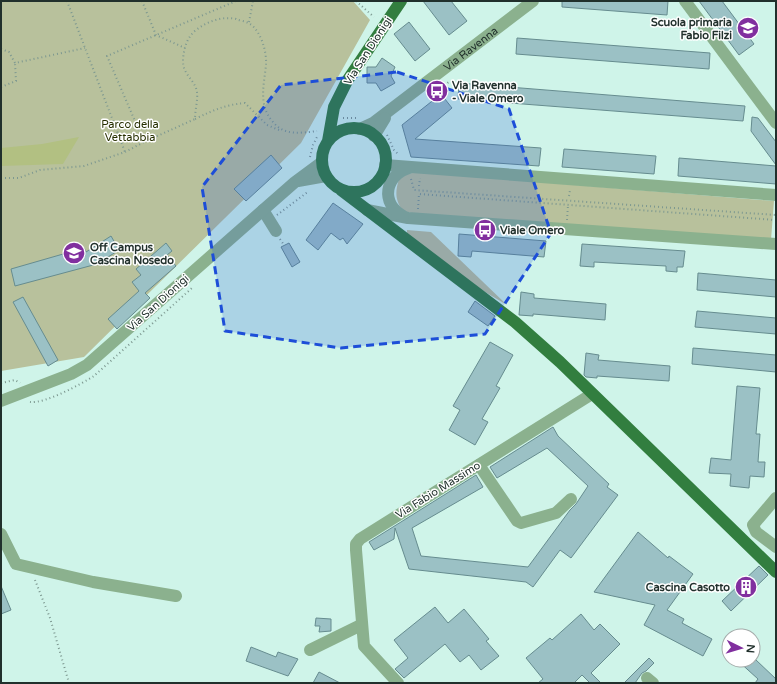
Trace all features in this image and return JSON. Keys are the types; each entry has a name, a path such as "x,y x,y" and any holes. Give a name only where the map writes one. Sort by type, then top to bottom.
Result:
{"main road":[{"name":"Via San Dionigi","path":"339,124 331,119 334,107 347,81 401,1"},
{"path":"341,190 355,193 369,189 380,179 385,165 384,151 379,134 361,124 339,124 332,136 322,135 323,151 316,161 332,184 515,322 592,394 776,572"}],"street":[{"name":"Via Ravenna","path":"361,124 373,123 390,111 533,1"},
{"path":"685,1 776,123"},
{"name":"Via Ravenna","path":"379,134 390,111"},
{"name":"Via San Dionigi","path":"3,400 71,374 87,365 295,182 316,161"},
{"path":"385,165 411,172"},
{"path":"404,216 392,206 388,191 393,177 401,170 411,172 776,195"},
{"path":"295,182 326,176"},
{"path":"263,210 276,231"},
{"path":"367,210 404,216 776,244"},
{"name":"Via Fabio Massimo","path":"361,625 356,550 356,544 360,539 592,394"},
{"path":"479,465 518,521 521,523 556,513 571,499"},
{"path":"776,498 753,525 756,532 776,547"},
{"path":"1,534 16,564 93,582 176,596"},
{"path":"310,650 361,625 364,646 398,683"}],"path":[{"path":"67,1 125,152"},
{"path":"142,1 156,35 185,48"},
{"path":"144,142 107,56 236,1"},
{"path":"248,22 253,1"},
{"path":"356,1 374,17"},
{"path":"195,119 197,91 184,70 185,48 194,32 202,25 224,18 248,22 256,28 265,51 266,64 262,90 266,113 282,132"},
{"path":"15,63 85,48"},
{"path":"1,49 9,52 15,63 16,81 1,87"},
{"path":"435,93 450,81"},
{"path":"1,178 19,178 40,170 84,166 125,152 216,108 229,104 245,103 267,125 282,132 322,135"},
{"path":"339,124 354,117 361,124"},
{"path":"379,134 401,157"},
{"path":"316,161 313,145 322,135"},
{"path":"411,172 414,190 776,215"},
{"path":"419,186 420,175"},
{"path":"569,196 570,187"},
{"path":"275,216 308,191 313,189"},
{"path":"418,211 419,194 776,220"},
{"path":"567,221 568,205"},
{"path":"1,383 15,380 22,386"},
{"path":"31,568 50,618 69,683"}],"highlighted area":[{"path":"397,72 509,109 551,233 485,334 341,348 225,331 202,187 281,85"}],"green space":[{"name":"Parco della Vettabbia","path":"1,1 353,1 370,20 301,143 84,357 1,371"},
{"path":"79,137 63,164 1,166 1,148 42,144"},
{"path":"417,172 774,201 771,240 415,214 403,211 398,203 396,192 399,179 407,174"},
{"path":"407,230 431,232 507,305 475,286 407,235"}],"building":[{"path":"423,1 451,1 467,21 449,35"},
{"path":"562,1 668,1 667,15 562,7"},
{"path":"699,1 722,1 754,44 739,55"},
{"path":"409,22 430,49 415,61 394,34"},
{"path":"517,38 710,53 709,69 516,54"},
{"path":"382,58 395,67 391,76 395,83 381,91 376,83 367,83 367,67 376,67"},
{"path":"459,83 745,106 743,121 458,99"},
{"path":"441,94 452,108 415,139 541,148 539,166 411,157 402,125"},
{"path":"752,117 758,118 776,142 776,165 751,131"},
{"path":"564,149 656,156 654,174 562,167"},
{"path":"271,155 282,168 246,201 234,189"},
{"path":"679,158 776,166 776,184 678,176"},
{"path":"333,203 363,224 347,244 343,238 340,240 331,233 318,250 306,240"},
{"path":"459,234 546,241 544,257 472,251 471,257 458,256"},
{"path":"111,236 119,250 97,264 15,286 11,269 84,248 86,252"},
{"path":"166,243 172,251 167,255 176,266 145,293 150,298 117,329 108,319 139,291 132,282 141,275 136,269"},
{"path":"289,243 300,262 292,267 281,247"},
{"path":"582,244 685,251 683,267 677,267 677,272 666,271 666,266 594,262 594,267 580,266"},
{"path":"698,273 776,280 776,297 697,290"},
{"path":"521,292 534,294 534,298 606,304 605,320 533,314 533,316 519,315"},
{"path":"23,297 58,360 48,366 13,302"},
{"path":"475,301 495,316 488,326 468,312"},
{"path":"697,311 776,318 776,334 695,327"},
{"path":"490,342 513,355 496,386 500,388 482,419 488,422 475,445 449,430 460,410 453,406"},
{"path":"693,348 776,355 776,372 692,364"},
{"path":"586,353 599,355 598,360 670,366 669,381 597,376 597,378 586,377 584,375"},
{"path":"737,386 760,388 756,434 760,434 758,462 765,462 764,477 750,476 749,488 730,486 731,474 709,473 711,458 731,460"},
{"path":"553,427 558,436 609,484 607,487 618,495 571,558 560,550 533,587 526,582 409,569 395,528 394,539 374,550 369,542 476,475 483,487 412,528 421,556 528,567 588,486 547,448 497,478 490,467"},
{"path":"638,532 668,558 669,556 693,574 667,610 684,619 682,623 712,639 703,656 644,625 655,605 594,592"},
{"name":"Cascina Casotto","path":"759,566 768,575 731,611 722,601"},
{"path":"1,586 11,610 1,614"},
{"path":"435,607 448,623 464,609 489,639 486,641 499,656 481,670 469,655 460,662 445,644 404,678 395,669 408,658 394,640"},
{"path":"581,614 594,630 600,624 620,644 591,673 601,683 590,683 582,675 574,683 538,683 543,679 526,658 550,638 552,640"},
{"path":"316,618 331,619 331,631 319,632 320,626 315,626"},
{"path":"251,647 276,657 278,652 298,659 288,676 246,661"},
{"path":"649,658 654,663 642,673 635,683 624,683"},
{"path":"761,665 776,679 776,683 755,683 758,679 746,668 761,668"},
{"path":"319,672 340,683 313,683"}],"place":[{"name":"Scuola primaria Fabio Filzi","path":"748,28"},
{"name":"Via Ravenna - Viale Omero","path":"437,91"},
{"name":"Viale Omero","path":"485,230"},
{"name":"Off Campus Cascina Nosedo","path":"74,253"},
{"name":"Cascina Casotto","path":"746,587"}]}
